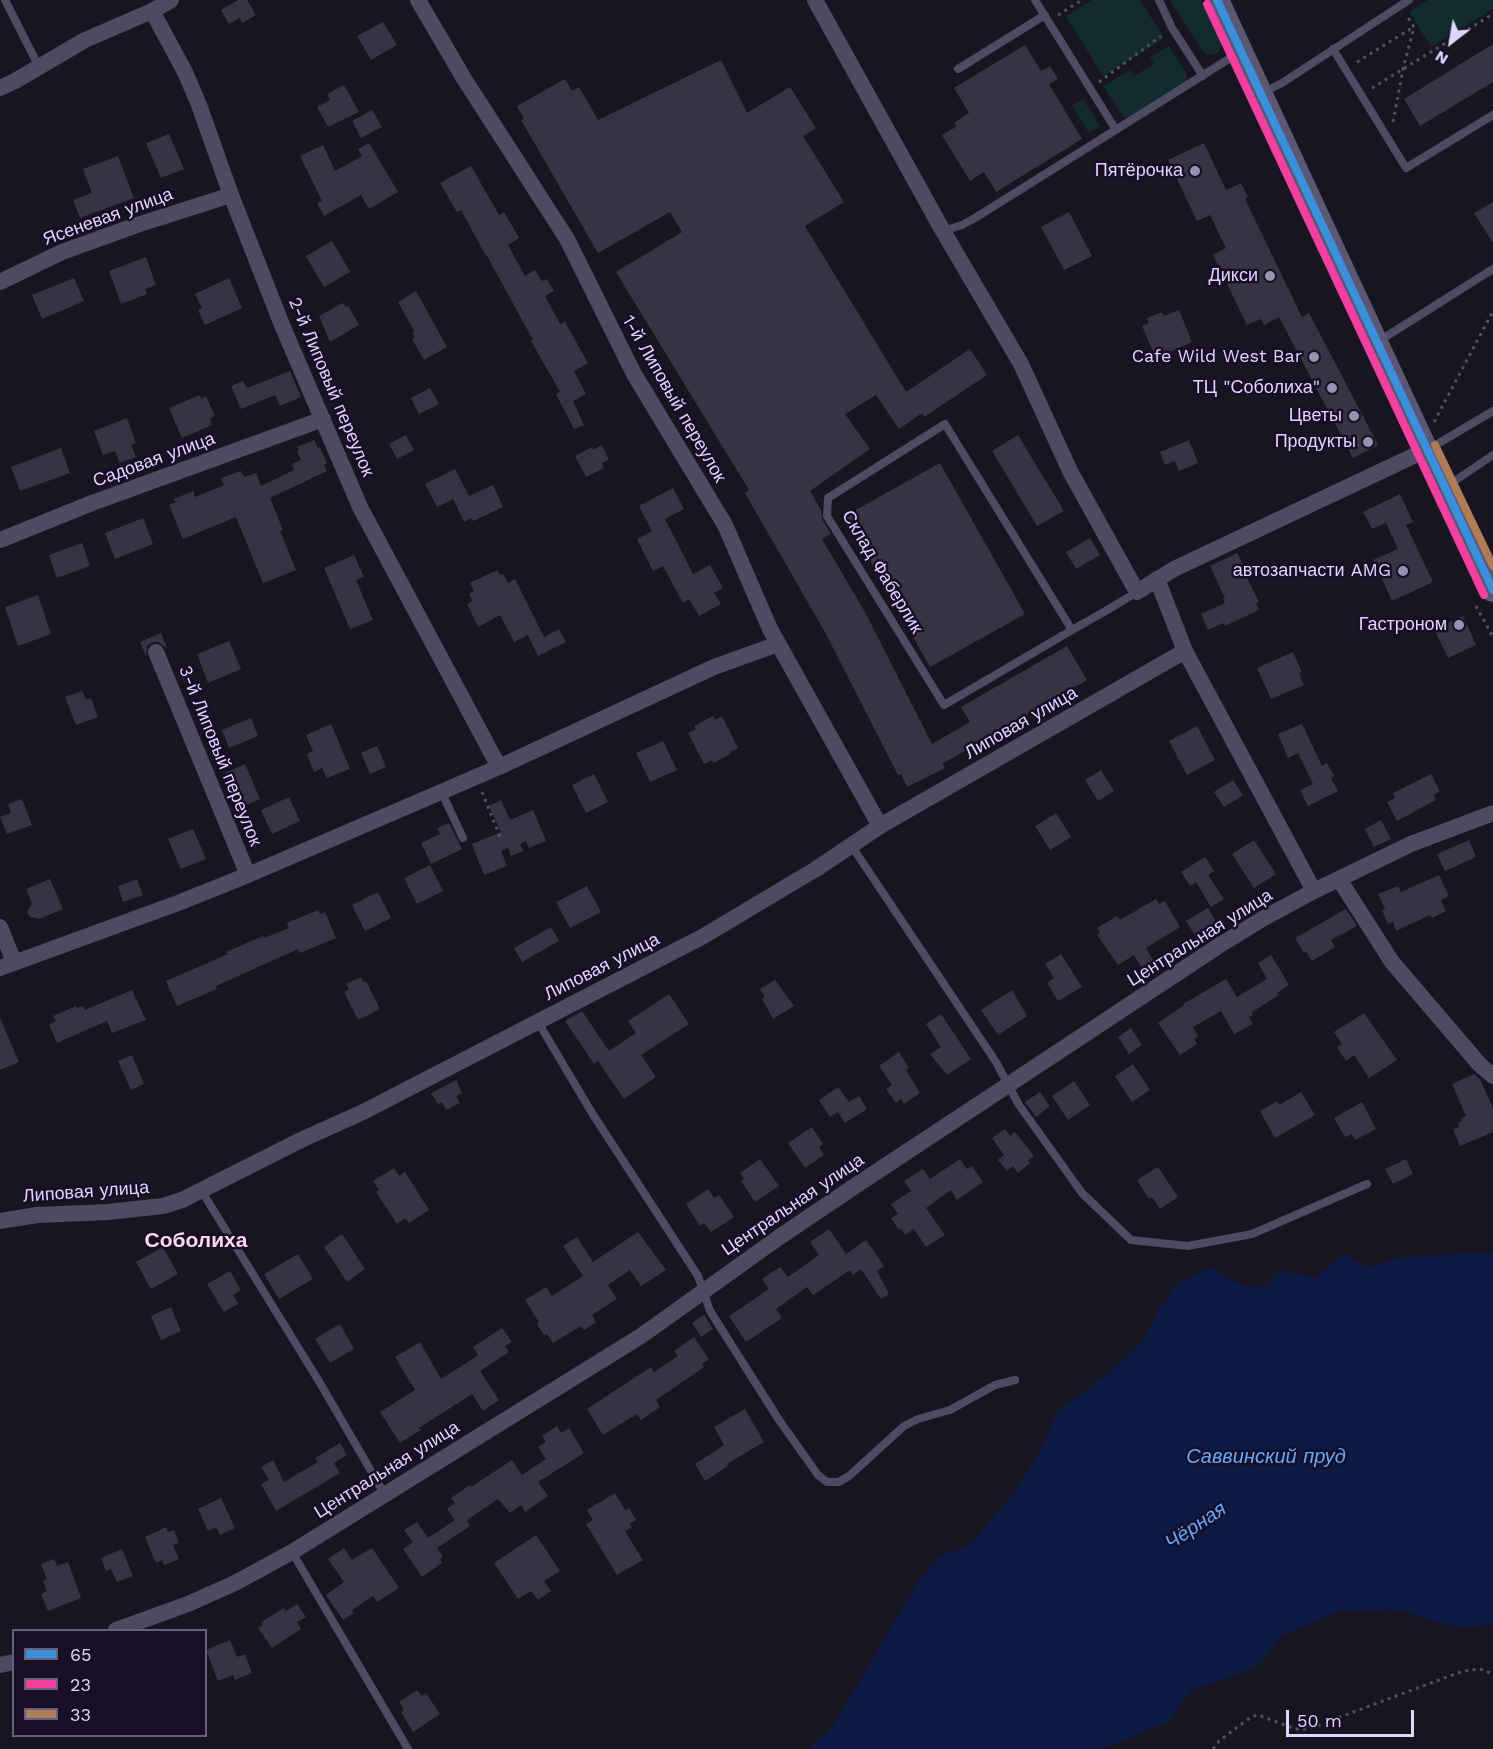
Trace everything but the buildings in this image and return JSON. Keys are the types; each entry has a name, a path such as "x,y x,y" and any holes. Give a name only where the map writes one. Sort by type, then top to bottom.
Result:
{"main road":[{"path":"1217,0 1444,488 1485,598"}],"street":[{"path":"0,88 86,40 152,11 171,0"},
{"name":"1-й Липовый переулок","path":"418,0 463,77 567,239 634,374 725,525 778,644 880,826"},
{"path":"815,0 943,231 1022,364 1070,471 1137,592 1174,569 1423,444"},
{"name":"2-й Липовый переулок","path":"152,11 185,72 199,105 231,195 282,325 360,507 499,767"},
{"name":"Ясеневая улица","path":"0,282 62,252 231,195"},
{"name":"Садовая улица","path":"0,540 92,503 323,418"},
{"path":"1157,579 1185,651 1314,891"},
{"path":"0,927 7,965 248,875 499,767 714,667 778,644"},
{"name":"Липовая улица","path":"0,1221 29,1216 108,1212 163,1206 182,1200 301,1140 363,1113 702,937 816,869 880,826 1185,651"},
{"name":"3-й Липовый переулок","path":"156,652 248,875"},
{"name":"Центральная улица","path":"119,1629 188,1604 292,1552 641,1336 788,1231 1220,945 1314,891 1411,844 1493,813"},
{"path":"1339,879 1392,962 1480,1065 1493,1076"}],"lane":[{"path":"5,0 39,67"},
{"path":"1035,0 1116,130"},
{"path":"1159,0 1172,28 1203,76"},
{"path":"1261,93 1282,83 1409,0"},
{"path":"958,69 1045,15"},
{"path":"1334,49 1406,168 1493,115"},
{"path":"943,231 975,219 1241,52"},
{"path":"1376,342 1493,269"},
{"path":"1423,444 1493,411"},
{"name":"Склад Фаберлик","path":"945,424 1072,630 944,705 827,516 828,498 945,424"},
{"path":"1444,488 1493,455"},
{"path":"1072,630 1137,592"},
{"path":"441,791 463,838"},
{"path":"851,845 996,1062 1019,1105 1082,1193 1131,1240 1188,1246 1252,1234 1367,1184"},
{"path":"538,1022 592,1113 698,1276 710,1311 779,1420 818,1475 827,1482 839,1482 849,1476 904,1426 918,1419 950,1410 995,1385 1015,1380"},
{"path":"201,1190 320,1383 385,1495"},
{"path":"292,1552 408,1749"}],"path":[{"path":"1045,15 1059,15 1082,0"},
{"path":"1390,141 1402,69 1414,27 1404,10"},
{"path":"1361,94 1493,14"},
{"path":"1346,69 1414,27"},
{"path":"1090,89 1172,28"},
{"path":"1423,444 1493,311"},
{"path":"1485,598 1493,638"},
{"path":"476,777 500,837"},
{"path":"1213,1749 1251,1717 1258,1715 1295,1729 1308,1729 1463,1671 1480,1670 1493,1674"}],"green space":[{"path":"1092,0 1140,0 1164,38 1103,76 1066,16"},
{"path":"1170,0 1201,0 1221,42 1218,53 1208,55 1201,49"},
{"path":"1428,0 1493,0 1493,9 1431,47 1409,12"},
{"path":"1169,46 1187,74 1187,80 1129,117 1123,117 1103,86 1130,70 1134,76 1154,64 1150,57"},
{"path":"1083,99 1100,126 1089,133 1072,106"}],"water":[{"name":"Саввинский пруд","path":"1493,1252 1493,1625 1458,1628 1398,1610 1340,1611 1283,1635 1255,1668 1190,1691 1169,1722 1102,1749 809,1749 833,1726 920,1578 939,1557 969,1545 1015,1492 1044,1443 1056,1413 1111,1371 1145,1338 1160,1307 1178,1283 1211,1267 1240,1285 1265,1287 1282,1270 1315,1278 1345,1254 1368,1268 1398,1257"}],"transit line":[{"name":"65","path":"1217,0 1493,590"},
{"name":"23","path":"1207,4 1484,595"},
{"name":"33","path":"1435,445 1493,566"}],"place":[{"name":"Пятёрочка","path":"1195,171"},
{"name":"Дикси","path":"1270,276"},
{"name":"Cafe Wild West Bar","path":"1314,357"},
{"name":"ТЦ \"Соболиха\"","path":"1332,388"},
{"name":"Цветы","path":"1354,416"},
{"name":"Продукты","path":"1368,442"},
{"name":"автозапчасти AMG","path":"1403,571"},
{"name":"Гастроном","path":"1459,625"}],"district":[{"name":"Соболиха","path":"196,1241"}],"water label":[{"name":"Чёрная","path":"1196,1526"}]}
